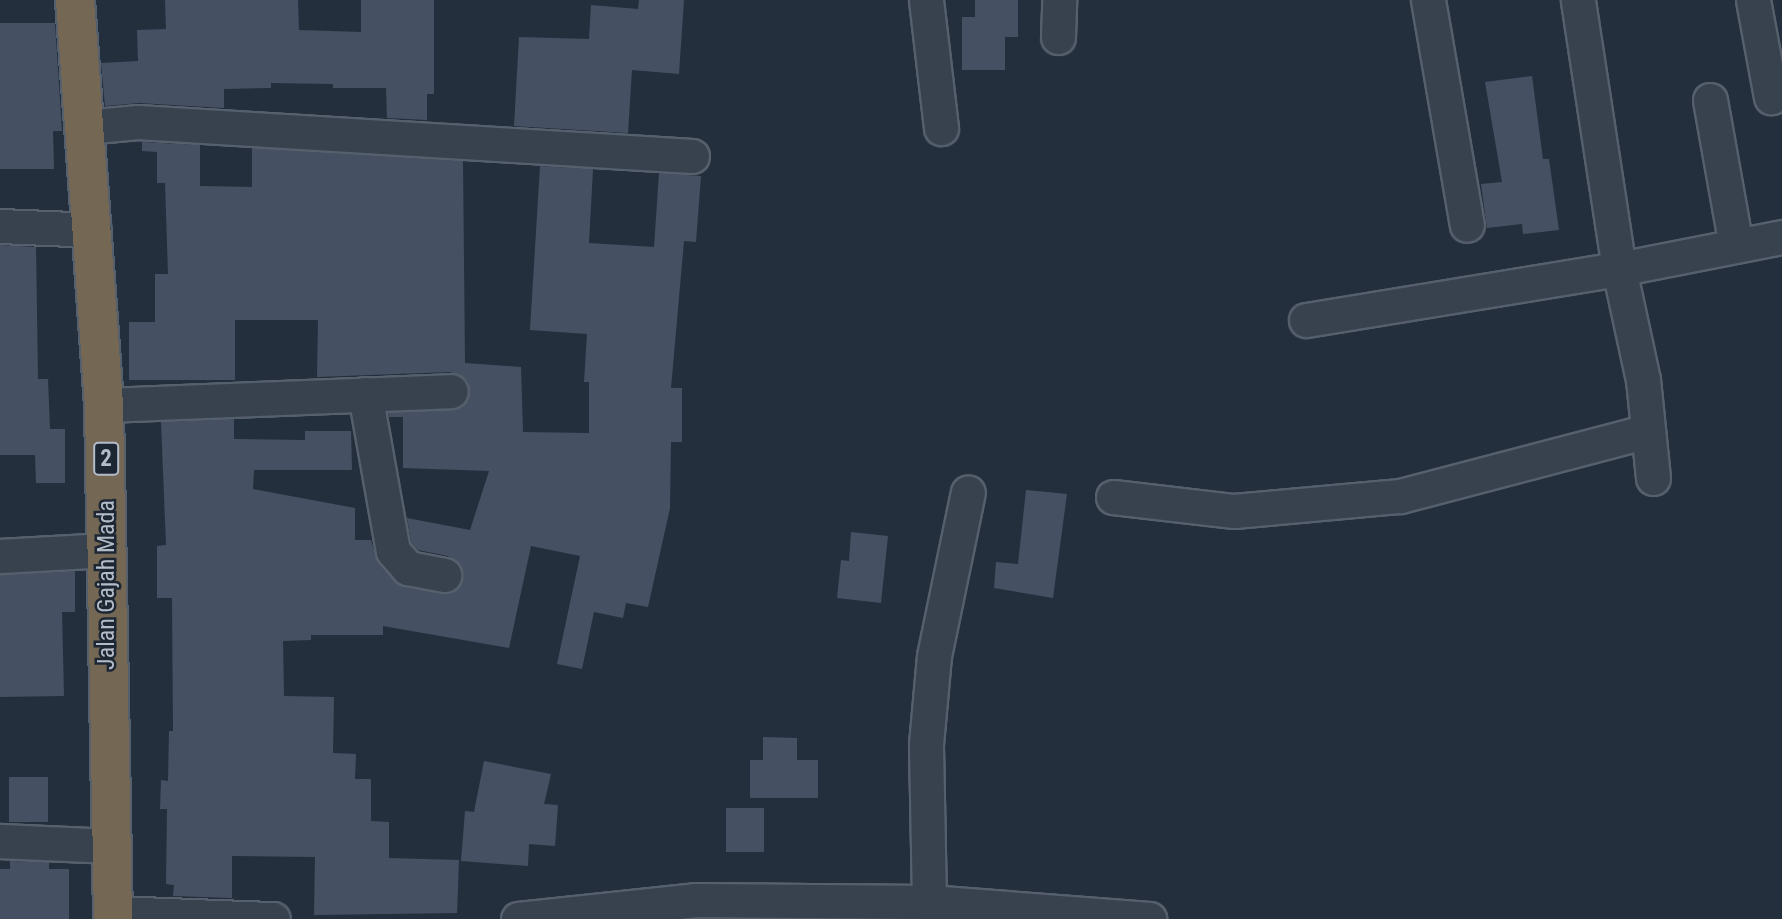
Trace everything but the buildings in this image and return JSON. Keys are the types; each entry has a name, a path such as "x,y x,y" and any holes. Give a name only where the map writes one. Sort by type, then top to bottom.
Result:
{"highway":[{"name":"Jalan Gajah Mada","path":"75,0 94,230 104,405 113,916"}],"street":[{"path":"926,0 941,128"},
{"path":"1058,37 1059,0"},
{"path":"1428,0 1467,225"},
{"path":"1578,0 1619,269 1643,380 1653,478"},
{"path":"1753,0 1771,97"},
{"path":"1710,100 1736,246"},
{"path":"85,127 138,122 692,156"},
{"path":"0,226 94,230"},
{"path":"1306,320 1619,269 1782,237"},
{"path":"104,405 451,391"},
{"path":"365,394 393,551 408,568 444,575"},
{"path":"1113,497 1234,511 1401,496 1648,431"},
{"path":"940,908 926,744 933,656 968,492"},
{"path":"0,556 108,550"},
{"path":"0,841 112,846"},
{"path":"519,919 695,909 940,908 1149,919"},
{"path":"113,916 273,919"}]}
